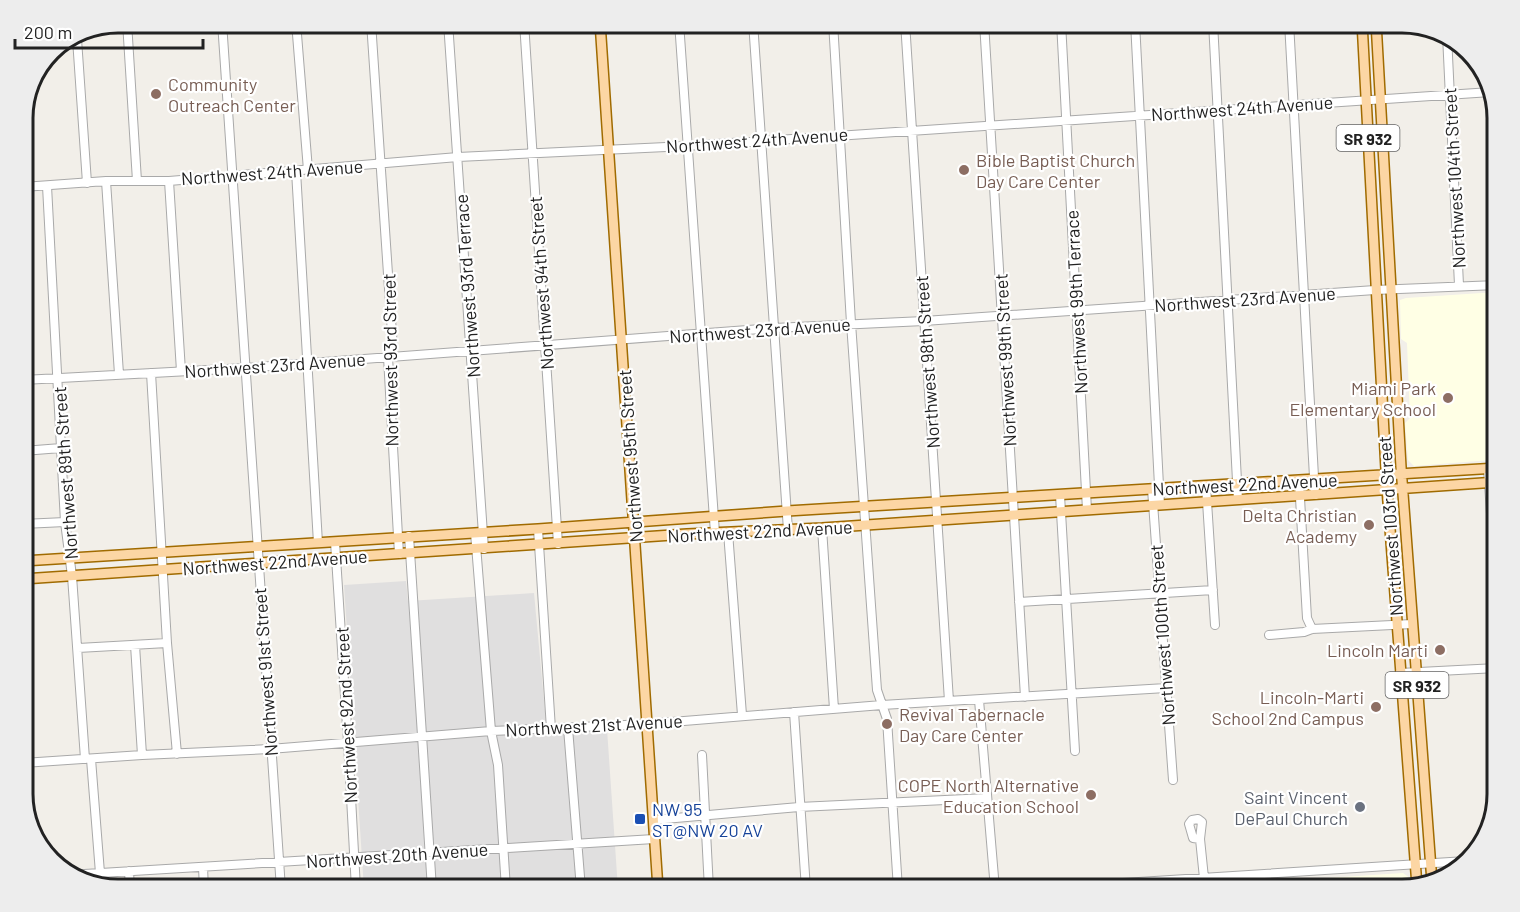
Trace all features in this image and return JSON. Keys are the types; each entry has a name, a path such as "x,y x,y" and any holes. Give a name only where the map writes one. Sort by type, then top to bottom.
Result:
{"main road":[{"name":"Northwest 95th Street","path":"601,33 657,879"},
{"name":"Northwest 103rd Street","path":"1363,33 1386,475 1416,877"},
{"name":"Northwest 103rd Street","path":"1377,33 1401,474 1432,874"},
{"name":"Northwest 22nd Avenue","path":"33,560 1487,468"},
{"name":"Northwest 22nd Avenue","path":"33,578 1487,482"},
{"path":"1409,785 1421,794 1427,809"}],"street":[{"path":"128,33 137,181"},
{"name":"Northwest 91st Street","path":"223,33 280,879"},
{"path":"297,33 308,170"},
{"name":"Northwest 93rd Street","path":"372,33 393,348 388,357 399,554"},
{"name":"Northwest 93rd Terrace","path":"449,33 472,350 479,533 491,731 498,765 505,879"},
{"name":"Northwest 94th Street","path":"525,33 558,544"},
{"path":"680,33 715,533"},
{"path":"754,33 788,530"},
{"path":"833,33 863,507 877,690 886,719 897,879"},
{"name":"Northwest 98th Street","path":"906,33 949,701"},
{"name":"Northwest 99th Street","path":"985,33 1025,697"},
{"name":"Northwest 99th Terrace","path":"1061,33 1087,510"},
{"name":"Northwest 100th Street","path":"1136,33 1150,306 1160,593 1173,780"},
{"path":"1214,33 1238,500"},
{"path":"1291,33 1315,495"},
{"path":"76,43 87,183"},
{"name":"Northwest 104th Street","path":"1448,46 1459,285"},
{"name":"Northwest 24th Avenue","path":"33,187 232,176 458,157 687,146 838,134 1483,93"},
{"path":"296,171 318,543"},
{"path":"169,180 181,371"},
{"path":"106,182 119,374"},
{"name":"Northwest 89th Street","path":"47,186 65,522 100,873"},
{"name":"Northwest 23rd Avenue","path":"33,379 245,368 774,328 924,321 1390,289 1487,285"},
{"path":"151,373 167,643 177,754"},
{"path":"33,450 61,448"},
{"path":"1299,481 1307,618 1312,629"},
{"path":"1206,486 1215,625"},
{"path":"1060,495 1075,751"},
{"path":"33,524 65,522"},
{"path":"822,528 834,709"},
{"path":"538,529 551,729"},
{"path":"728,532 742,715"},
{"path":"409,536 431,879"},
{"name":"Northwest 92nd Street","path":"335,542 355,879"},
{"path":"1019,602 1213,590"},
{"path":"1269,635 1304,632 1312,629 1412,624"},
{"path":"78,648 167,643"},
{"path":"135,645 142,755"},
{"path":"1400,673 1487,668"},
{"name":"Northwest 21st Avenue","path":"33,763 270,749 491,731 647,724 882,705 1166,688"},
{"path":"980,700 994,879"},
{"path":"794,712 805,879"},
{"path":"568,728 580,879"},
{"path":"702,755 708,879"},
{"path":"653,820 799,807 987,798"},
{"name":"Northwest 20th Avenue","path":"88,874 654,839"},
{"path":"1200,839 1204,878"},
{"path":"1189,879 1454,862"},
{"path":"203,867 204,879"},
{"path":"129,871 129,879"}],"shaded area":[{"name":"Miami Park Elementary School","path":"1487,293 1487,460 1414,466 1408,460 1405,423 1410,418 1407,343 1401,339 1400,300"},
{"path":"406,581 408,601 534,593 547,733 607,729 617,879 363,879 344,585"},
{"path":"1403,873 1410,878 1402,879 1313,879"}],"place":[{"name":"Community Outreach Center","path":"156,94"},
{"name":"Bible Baptist Church Day Care Center","path":"964,170"},
{"name":"Miami Park Elementary School","path":"1448,398"},
{"name":"Delta Christian Academy","path":"1369,525"},
{"name":"Lincoln Marti","path":"1440,650"},
{"name":"Lincoln-Marti School 2nd Campus","path":"1376,707"},
{"name":"Revival Tabernacle Day Care Center","path":"887,724"},
{"name":"COPE North Alternative Education School","path":"1091,795"},
{"name":"Saint Vincent DePaul Church","path":"1360,807"},
{"name":"NW 95 ST@NW 20 AV","path":"640,819"}]}
